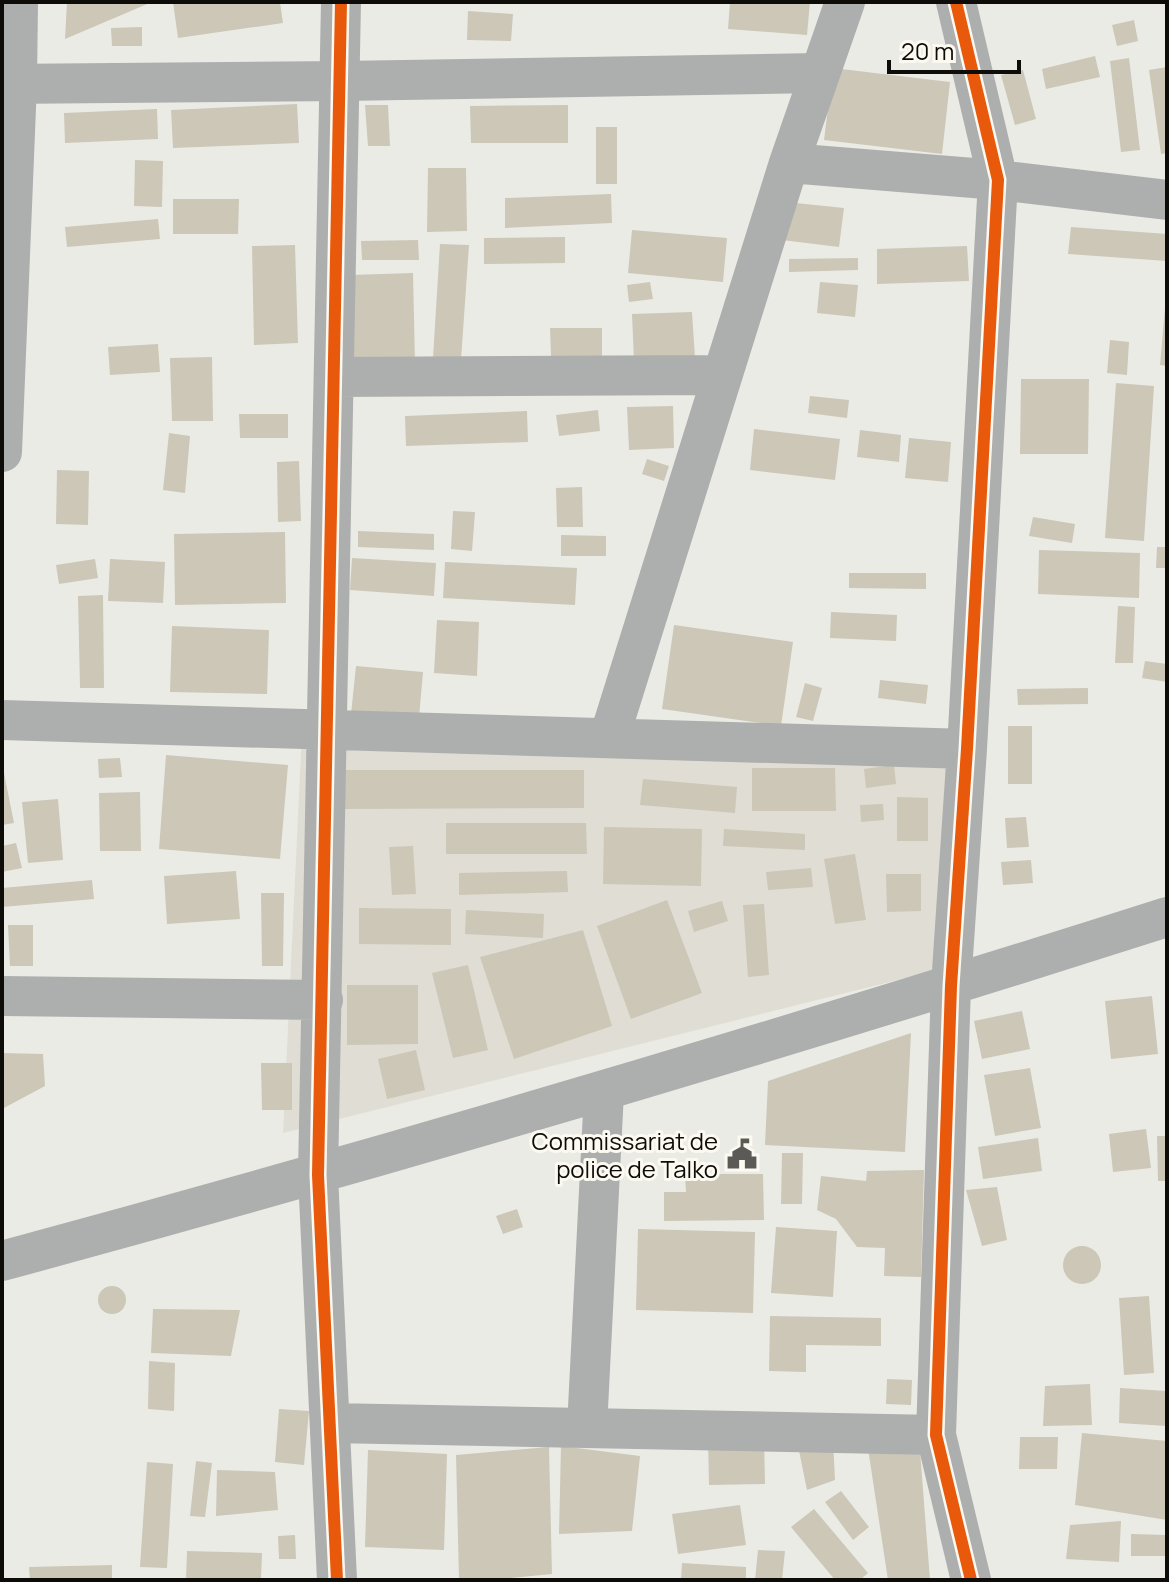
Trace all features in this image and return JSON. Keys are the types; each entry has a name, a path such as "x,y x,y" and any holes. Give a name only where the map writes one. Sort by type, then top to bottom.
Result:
{"street":[{"path":"2,452 9,83 18,2"},
{"path":"337,1580 318,1175 342,81 341,2"},
{"path":"609,738 789,163 845,2"},
{"path":"956,2 998,180 951,986 936,1435 971,1580"},
{"path":"9,83 819,73"},
{"path":"789,163 998,180 1167,200"},
{"path":"334,377 722,375"},
{"path":"2,720 967,749"},
{"path":"2,1261 318,1175 604,1092 1167,917"},
{"path":"2,996 323,1000"},
{"path":"587,1428 604,1092"},
{"path":"331,1423 936,1435"}],"shaded area":[{"path":"303,710 956,731 942,969 283,1133"}],"building":[{"path":"67,2 152,2 65,39"},
{"path":"173,2 280,2 283,23 178,38"},
{"path":"730,2 810,2 807,35 728,29"},
{"path":"468,11 513,14 511,41 467,40"},
{"path":"1134,20 1138,41 1117,46 1112,25"},
{"path":"142,27 142,46 112,46 111,28"},
{"path":"1095,56 1100,77 1046,89 1042,69"},
{"path":"1129,58 1140,150 1121,152 1110,61"},
{"path":"1167,67 1167,153 1161,154 1149,70"},
{"path":"833,68 950,82 942,154 824,140"},
{"path":"1023,70 1036,119 1015,125 1001,75"},
{"path":"297,104 299,143 173,148 171,110"},
{"path":"365,105 388,105 390,146 368,146"},
{"path":"568,105 568,143 471,143 470,106"},
{"path":"157,109 158,139 65,143 64,113"},
{"path":"596,127 617,127 617,184 596,184"},
{"path":"135,160 163,161 162,207 134,206"},
{"path":"428,168 466,168 467,231 427,232"},
{"path":"611,194 612,223 505,228 505,198"},
{"path":"173,199 239,199 238,234 173,234"},
{"path":"786,202 844,208 839,247 782,240"},
{"path":"158,219 160,239 67,247 65,227"},
{"path":"1071,227 1167,234 1167,261 1068,254"},
{"path":"632,230 727,238 723,282 628,273"},
{"path":"565,237 565,263 484,264 484,238"},
{"path":"418,240 419,260 362,260 361,241"},
{"path":"440,244 469,245 461,360 433,358"},
{"path":"295,245 298,343 254,345 252,246"},
{"path":"967,246 969,281 877,284 877,249"},
{"path":"858,258 858,270 789,272 789,259"},
{"path":"413,273 415,364 352,366 350,275"},
{"path":"650,282 653,299 629,302 627,285"},
{"path":"820,282 858,285 855,317 817,313"},
{"path":"1167,308 1167,366 1160,365"},
{"path":"692,312 695,358 634,361 632,314"},
{"path":"550,328 602,328 602,356 551,356"},
{"path":"1110,340 1129,342 1127,375 1107,373"},
{"path":"158,344 160,372 110,375 108,347"},
{"path":"212,357 213,421 172,421 170,358"},
{"path":"1021,379 1089,379 1088,454 1020,454"},
{"path":"1116,383 1154,386 1144,541 1105,538"},
{"path":"810,396 849,400 847,418 808,413"},
{"path":"673,406 674,448 629,450 627,407"},
{"path":"598,410 600,431 559,436 556,415"},
{"path":"527,411 528,442 406,446 405,416"},
{"path":"239,414 288,414 288,438 240,438"},
{"path":"754,429 840,439 835,480 750,470"},
{"path":"860,430 901,435 899,462 857,457"},
{"path":"169,433 190,436 185,493 163,490"},
{"path":"909,438 951,442 948,482 905,478"},
{"path":"647,459 669,466 664,481 642,474"},
{"path":"299,461 301,521 278,522 277,462"},
{"path":"57,470 89,471 88,525 56,524"},
{"path":"582,487 583,527 557,527 556,488"},
{"path":"453,511 475,512 472,551 451,549"},
{"path":"1033,517 1075,524 1072,543 1029,536"},
{"path":"358,531 434,534 434,550 358,547"},
{"path":"285,532 286,603 175,605 174,534"},
{"path":"561,535 606,536 606,556 561,556"},
{"path":"1157,547 1167,547 1167,568 1156,568"},
{"path":"1039,550 1140,553 1139,598 1038,594"},
{"path":"352,558 436,563 434,596 350,590"},
{"path":"95,559 98,578 59,584 56,565"},
{"path":"110,559 165,562 163,603 108,601"},
{"path":"445,562 577,568 575,605 443,598"},
{"path":"849,573 926,573 926,589 849,588"},
{"path":"103,595 104,688 80,688 78,596"},
{"path":"1118,606 1135,607 1133,663 1115,663"},
{"path":"831,612 897,615 896,641 830,638"},
{"path":"437,620 479,622 477,676 434,673"},
{"path":"674,625 793,642 781,726 662,709"},
{"path":"172,626 269,630 267,694 170,692"},
{"path":"1145,661 1167,664 1167,682 1142,678"},
{"path":"356,666 423,672 418,729 350,724"},
{"path":"880,680 928,685 926,704 878,698"},
{"path":"805,683 822,688 813,721 796,717"},
{"path":"1088,688 1088,704 1018,705 1017,689"},
{"path":"1008,726 1032,726 1032,784 1008,784"},
{"path":"166,755 288,765 280,859 159,849"},
{"path":"120,758 122,777 99,778 98,759"},
{"path":"894,765 896,784 866,788 864,769"},
{"path":"752,768 835,768 836,811 752,811"},
{"path":"2,769 14,823 2,825"},
{"path":"345,770 584,770 584,808 344,809"},
{"path":"643,779 737,787 735,813 640,805"},
{"path":"140,792 141,851 100,851 99,793"},
{"path":"897,797 928,798 928,841 897,841"},
{"path":"58,799 63,860 28,863 22,802"},
{"path":"883,804 884,820 861,822 860,805"},
{"path":"1026,817 1029,847 1007,848 1005,818"},
{"path":"446,823 586,823 587,854 446,854"},
{"path":"604,827 702,829 701,886 603,884"},
{"path":"724,829 805,834 805,850 723,846"},
{"path":"16,843 22,868 2,872 2,846"},
{"path":"413,846 416,894 392,895 389,847"},
{"path":"855,854 866,920 835,924 824,859"},
{"path":"1031,860 1033,883 1003,885 1001,862"},
{"path":"811,868 813,887 768,890 766,872"},
{"path":"236,871 240,919 167,924 164,876"},
{"path":"567,871 568,892 459,895 459,873"},
{"path":"886,874 921,874 921,911 887,912"},
{"path":"92,880 94,899 2,907 2,888"},
{"path":"261,893 284,893 283,966 262,966"},
{"path":"667,900 702,993 631,1019 597,926"},
{"path":"722,901 728,921 694,932 688,911"},
{"path":"764,904 769,975 748,977 743,905"},
{"path":"359,908 451,909 451,945 359,944"},
{"path":"466,910 544,914 543,938 465,934"},
{"path":"8,925 33,925 33,966 10,966"},
{"path":"583,930 612,1026 514,1059 480,957"},
{"path":"468,965 488,1050 453,1058 432,973"},
{"path":"347,985 418,985 418,1044 347,1045"},
{"path":"1152,996 1158,1054 1111,1059 1105,1001"},
{"path":"1022,1011 1030,1049 982,1059 974,1021"},
{"path":"911,1033 905,1152 765,1145 768,1081"},
{"path":"416,1050 425,1090 387,1099 378,1059"},
{"path":"2,1053 43,1054 45,1086 2,1109"},
{"path":"261,1063 292,1063 292,1110 262,1110"},
{"path":"1030,1068 1041,1128 995,1136 984,1075"},
{"path":"1146,1129 1151,1168 1113,1172 1109,1134"},
{"path":"1157,1136 1167,1136 1167,1181 1158,1181"},
{"path":"1038,1138 1042,1171 983,1179 978,1147"},
{"path":"782,1153 803,1153 802,1204 781,1204"},
{"path":"924,1170 921,1277 884,1276 885,1248 857,1247 836,1219 817,1210 821,1176 866,1181 867,1171"},
{"path":"685,1174 763,1174 764,1220 664,1221 664,1192 686,1192"},
{"path":"997,1187 1007,1240 982,1246 966,1190"},
{"path":"517,1209 523,1227 503,1234 496,1216"},
{"path":"776,1227 837,1231 833,1297 771,1293"},
{"path":"638,1229 755,1232 753,1313 636,1310"},
{"path":"1082,1246 1096,1251 1101,1265 1096,1279 1082,1284 1068,1279 1063,1265 1068,1251"},
{"path":"112,1286 122,1290 126,1300 122,1310 112,1314 102,1310 98,1300 102,1290"},
{"path":"1149,1296 1154,1373 1124,1375 1119,1298"},
{"path":"153,1309 240,1310 231,1356 151,1353"},
{"path":"770,1316 881,1318 881,1346 806,1345 806,1372 769,1371"},
{"path":"149,1361 175,1363 174,1411 148,1409"},
{"path":"887,1379 912,1380 911,1405 886,1404"},
{"path":"1090,1384 1092,1425 1043,1426 1045,1386"},
{"path":"1120,1388 1167,1391 1167,1426 1119,1423"},
{"path":"279,1409 309,1411 304,1465 275,1462"},
{"path":"1082,1433 1167,1441 1167,1520 1075,1505"},
{"path":"764,1437 765,1484 709,1485 708,1438"},
{"path":"1020,1437 1058,1437 1057,1469 1019,1469"},
{"path":"919,1438 930,1580 888,1580 867,1442"},
{"path":"833,1440 835,1480 807,1490 797,1441"},
{"path":"561,1446 640,1456 632,1531 559,1534"},
{"path":"549,1447 552,1574 459,1580 456,1455"},
{"path":"368,1450 447,1454 444,1550 365,1547"},
{"path":"196,1461 212,1463 205,1517 190,1516"},
{"path":"147,1462 173,1464 167,1568 140,1567"},
{"path":"217,1470 275,1472 278,1510 216,1516"},
{"path":"841,1491 869,1527 853,1540 825,1502"},
{"path":"740,1505 746,1545 678,1554 672,1514"},
{"path":"814,1509 868,1573 860,1580 835,1580 791,1527"},
{"path":"1121,1521 1119,1562 1066,1559 1070,1525"},
{"path":"1131,1534 1167,1535 1167,1556 1131,1556"},
{"path":"295,1535 296,1559 279,1559 278,1536"},
{"path":"758,1550 785,1551 782,1580 755,1580"},
{"path":"187,1551 262,1553 261,1580 186,1580"},
{"path":"682,1563 746,1567 746,1580 681,1580"},
{"path":"112,1565 112,1580 30,1580 29,1567"}],"cycle path":[{"path":"337,1580 318,1175 341,2"},
{"path":"956,2 998,180 951,986 936,1435 971,1580"}],"place":[{"name":"Commissariat de police de Talko","path":"742,1154"}]}
